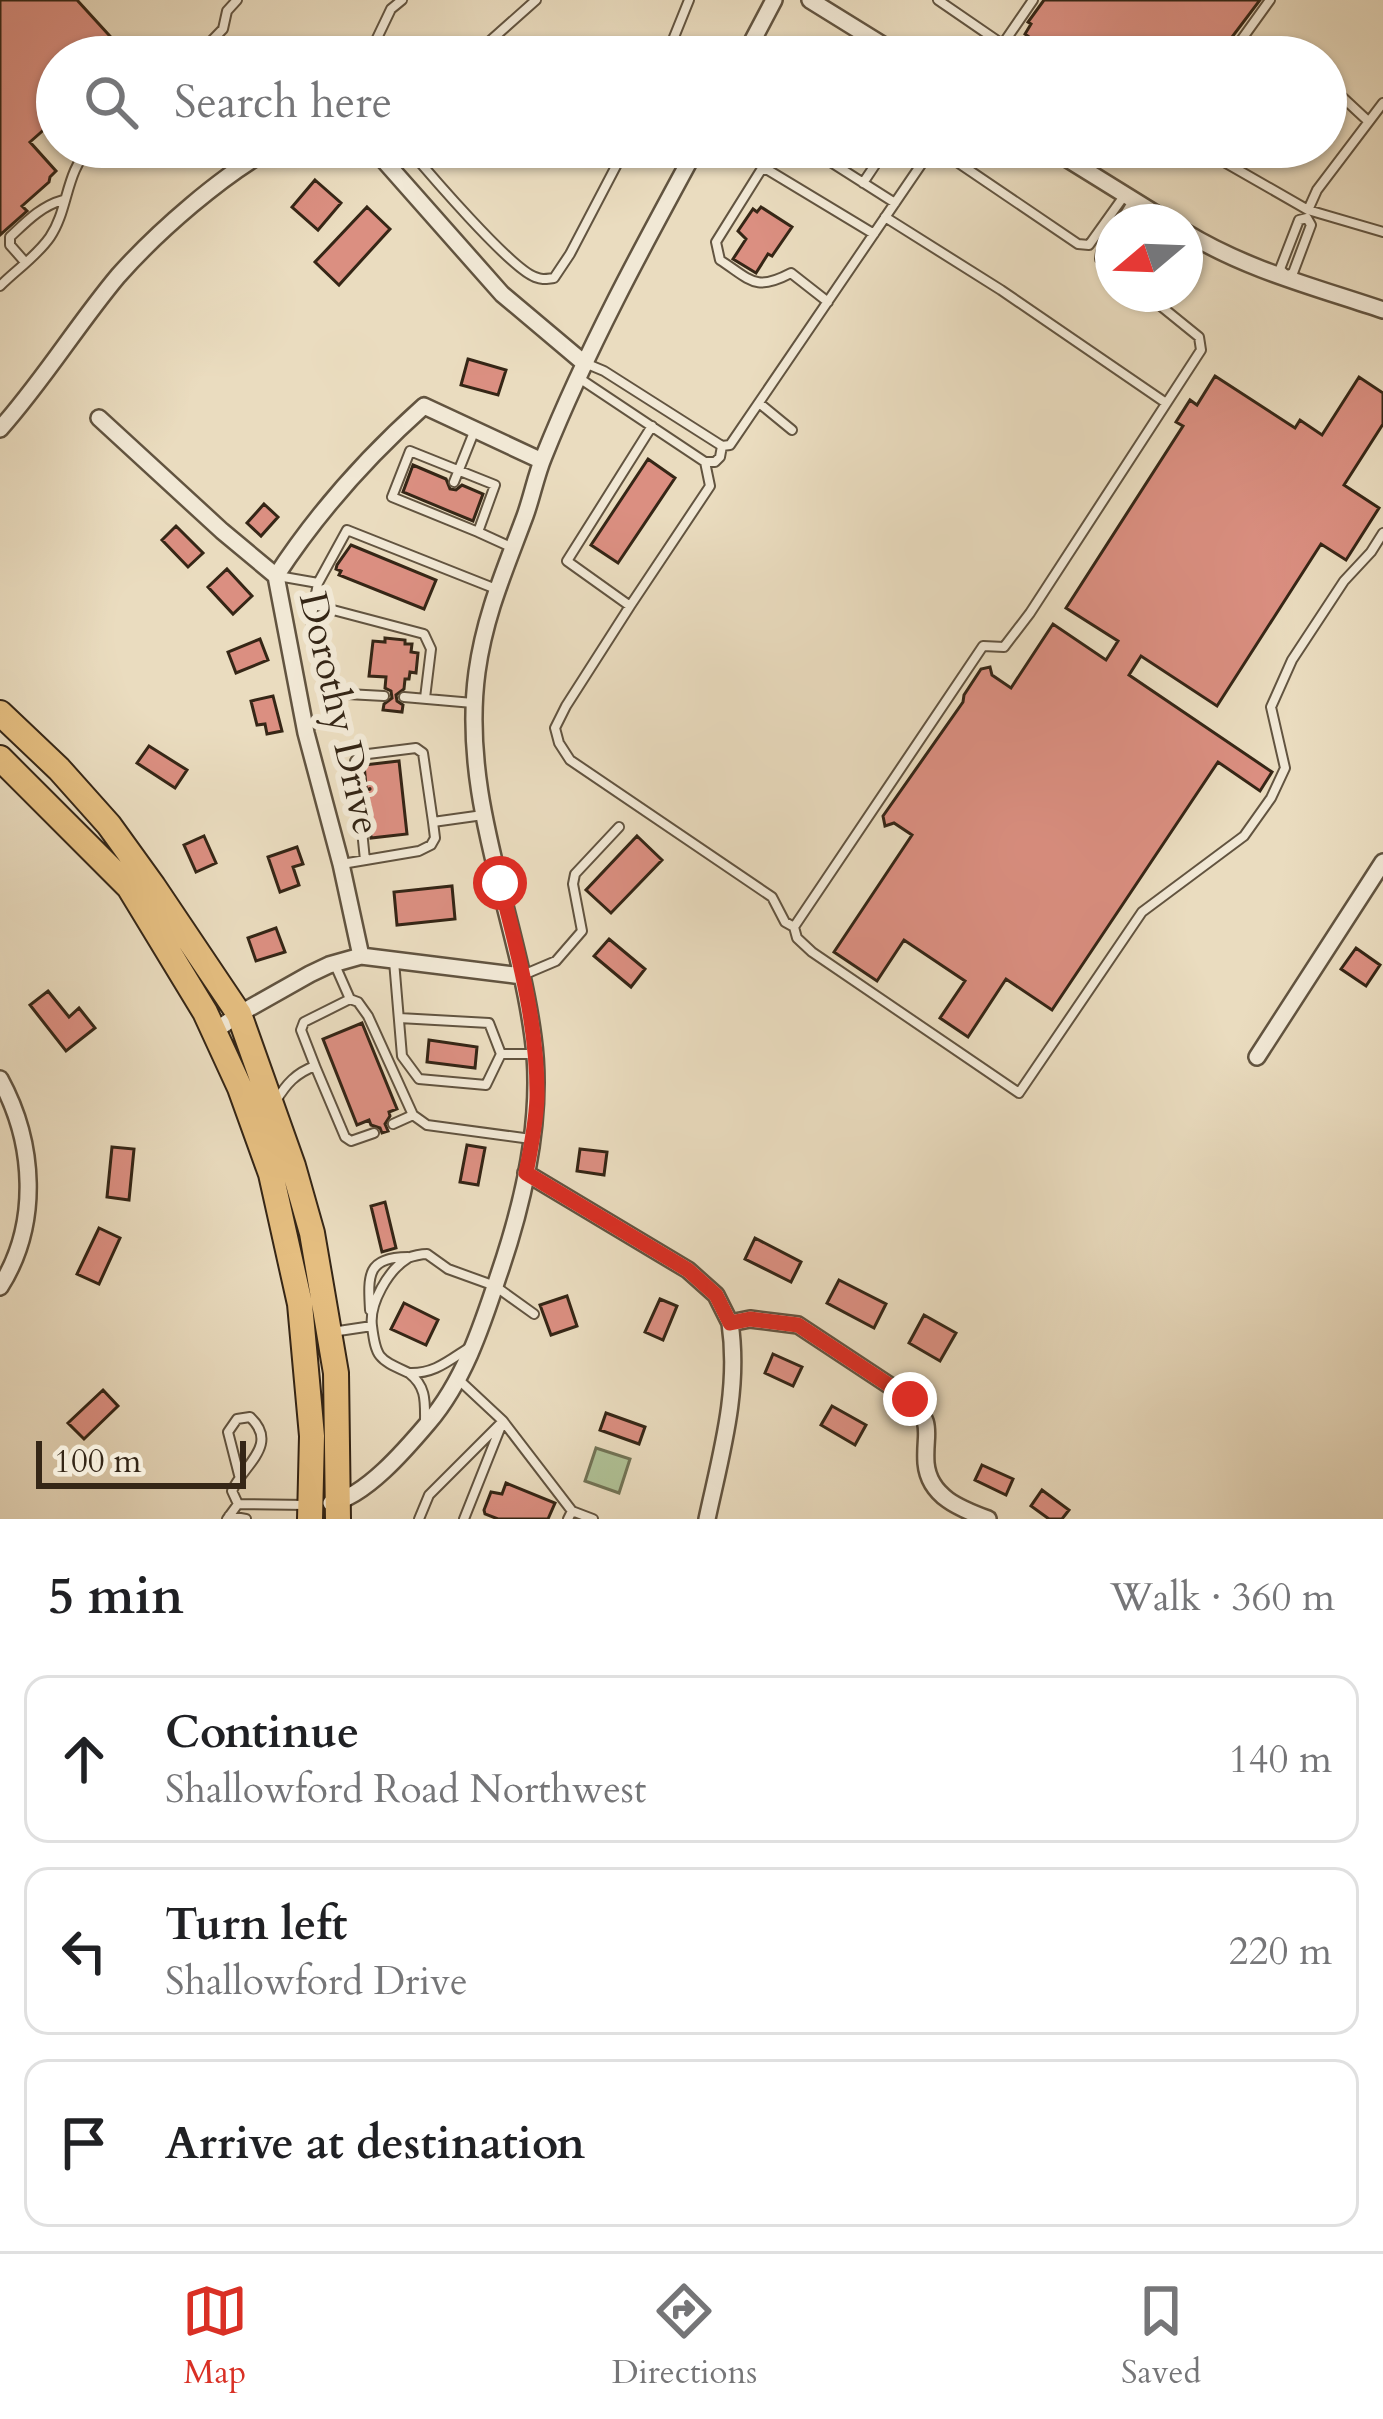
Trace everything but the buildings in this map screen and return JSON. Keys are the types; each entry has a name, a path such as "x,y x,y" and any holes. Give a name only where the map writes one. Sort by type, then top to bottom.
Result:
{"main road":[{"path":"0,713 109,825 239,1014 312,1233 331,1333 339,1425 339,1510"},
{"path":"0,758 129,887 215,1030 240,1088 271,1174 300,1304 312,1436 310,1512"}],"street":[{"path":"755,36 774,0"},
{"path":"810,0 868,36"},
{"path":"0,429 119,276 199,200 241,168"},
{"path":"391,168 502,294 581,370"},
{"path":"310,1512 339,1510 425,1426 458,1379 495,1286 526,1173 537,1099 522,976 482,815 475,703 483,643 496,589 542,461 581,370 686,168"},
{"path":"1082,168 1140,204"},
{"path":"1203,243 1220,253 1383,310"},
{"path":"276,576 327,505 424,406 542,461"},
{"name":"Dorothy Drive","path":"100,418 276,576 306,733 361,956"},
{"path":"1257,1057 1383,862"},
{"path":"215,1030 310,974 361,956 522,976"},
{"path":"0,1078 22,1140 29,1188 24,1234 0,1287"},
{"path":"526,1173 688,1270 716,1295 730,1323 732,1402 707,1519"},
{"path":"730,1323 750,1319 798,1325 910,1399 929,1427 926,1464 931,1480 955,1507 988,1519"}],"lane":[{"path":"216,36 237,0"},
{"path":"378,36 402,0"},
{"path":"496,36 536,0"},
{"path":"674,36 689,0"},
{"path":"938,0 991,36"},
{"path":"1008,36 1033,0"},
{"path":"1244,36 1270,0"},
{"path":"1347,102 1368,121"},
{"path":"1347,150 1383,103"},
{"path":"0,286 51,236 76,168"},
{"path":"426,168 497,245 530,276 542,279 554,278 571,254 615,168"},
{"path":"841,168 895,203"},
{"path":"863,182 872,168"},
{"path":"581,370 604,370 722,446 730,445 919,168"},
{"path":"960,168 1095,256"},
{"path":"1233,168 1307,214 1383,232"},
{"path":"1307,214 1311,225 1293,273 1285,277 1280,269 1299,220 1334,168"},
{"path":"828,302 791,274 771,284 755,283 720,260 716,242 761,170 874,234"},
{"path":"1078,244 1089,245 1129,197"},
{"path":"1126,204 1129,197"},
{"path":"25,262 10,245 10,237 50,203 65,200"},
{"path":"885,217 1166,403"},
{"path":"1289,244 1302,249"},
{"path":"794,927 983,646 1004,647 1030,613 1201,350 1199,338 1168,312"},
{"path":"581,370 705,462 720,458 722,446"},
{"path":"759,404 792,430"},
{"path":"630,607 567,561 652,426"},
{"path":"454,482 475,430"},
{"path":"478,532 495,485 410,451 392,497 441,513 478,532 512,547"},
{"path":"424,470 428,458"},
{"path":"705,462 710,486 566,706 555,728 559,742 570,760 772,897 785,922 812,952 1018,1094 1142,912 1244,836 1270,798 1285,768 1271,707 1292,660 1344,581 1383,533"},
{"path":"469,488 473,476"},
{"path":"384,696 329,693 311,621 318,583 347,530 496,589"},
{"path":"276,576 318,583"},
{"path":"314,605 424,634 431,649 425,698"},
{"path":"404,698 475,703"},
{"path":"341,864 365,860 419,851 431,845 433,822 423,753 416,748 360,755 355,761 365,860"},
{"path":"433,822 482,815"},
{"path":"522,976 556,961 582,931 575,874 619,827"},
{"path":"394,959 398,1018 402,1055 419,1079 486,1085 501,1054 489,1023 398,1018"},
{"path":"335,964 350,999"},
{"path":"374,1132 358,1140 345,1137 301,1030 304,1022 350,999 358,1001 368,1016 413,1115 427,1125 532,1139"},
{"path":"501,1054 535,1054"},
{"path":"272,1107 287,1083 315,1066"},
{"path":"393,1124 413,1115"},
{"path":"473,1345 423,1373 382,1360 376,1353 369,1287 378,1262 427,1254 448,1269 495,1286 534,1313"},
{"path":"371,1321 388,1278 409,1256"},
{"path":"331,1333 371,1321"},
{"path":"409,1372 425,1392 425,1426"},
{"path":"458,1379 503,1421 570,1515 593,1519"},
{"path":"238,1504 232,1491 239,1475 258,1456 261,1443 258,1425 250,1418 237,1419 228,1432 239,1475"},
{"path":"419,1519 429,1495 503,1421"},
{"path":"464,1519 503,1421"},
{"path":"238,1504 310,1512"},
{"path":"227,1517 238,1504"},
{"path":"227,1517 246,1519"}],"green space":[{"path":"596,1448 630,1459 619,1493 585,1481"}],"route":[{"path":"500,883 534,1047 537,1099 526,1173 688,1270 716,1295 730,1323 750,1319 798,1325 910,1399"}]}
